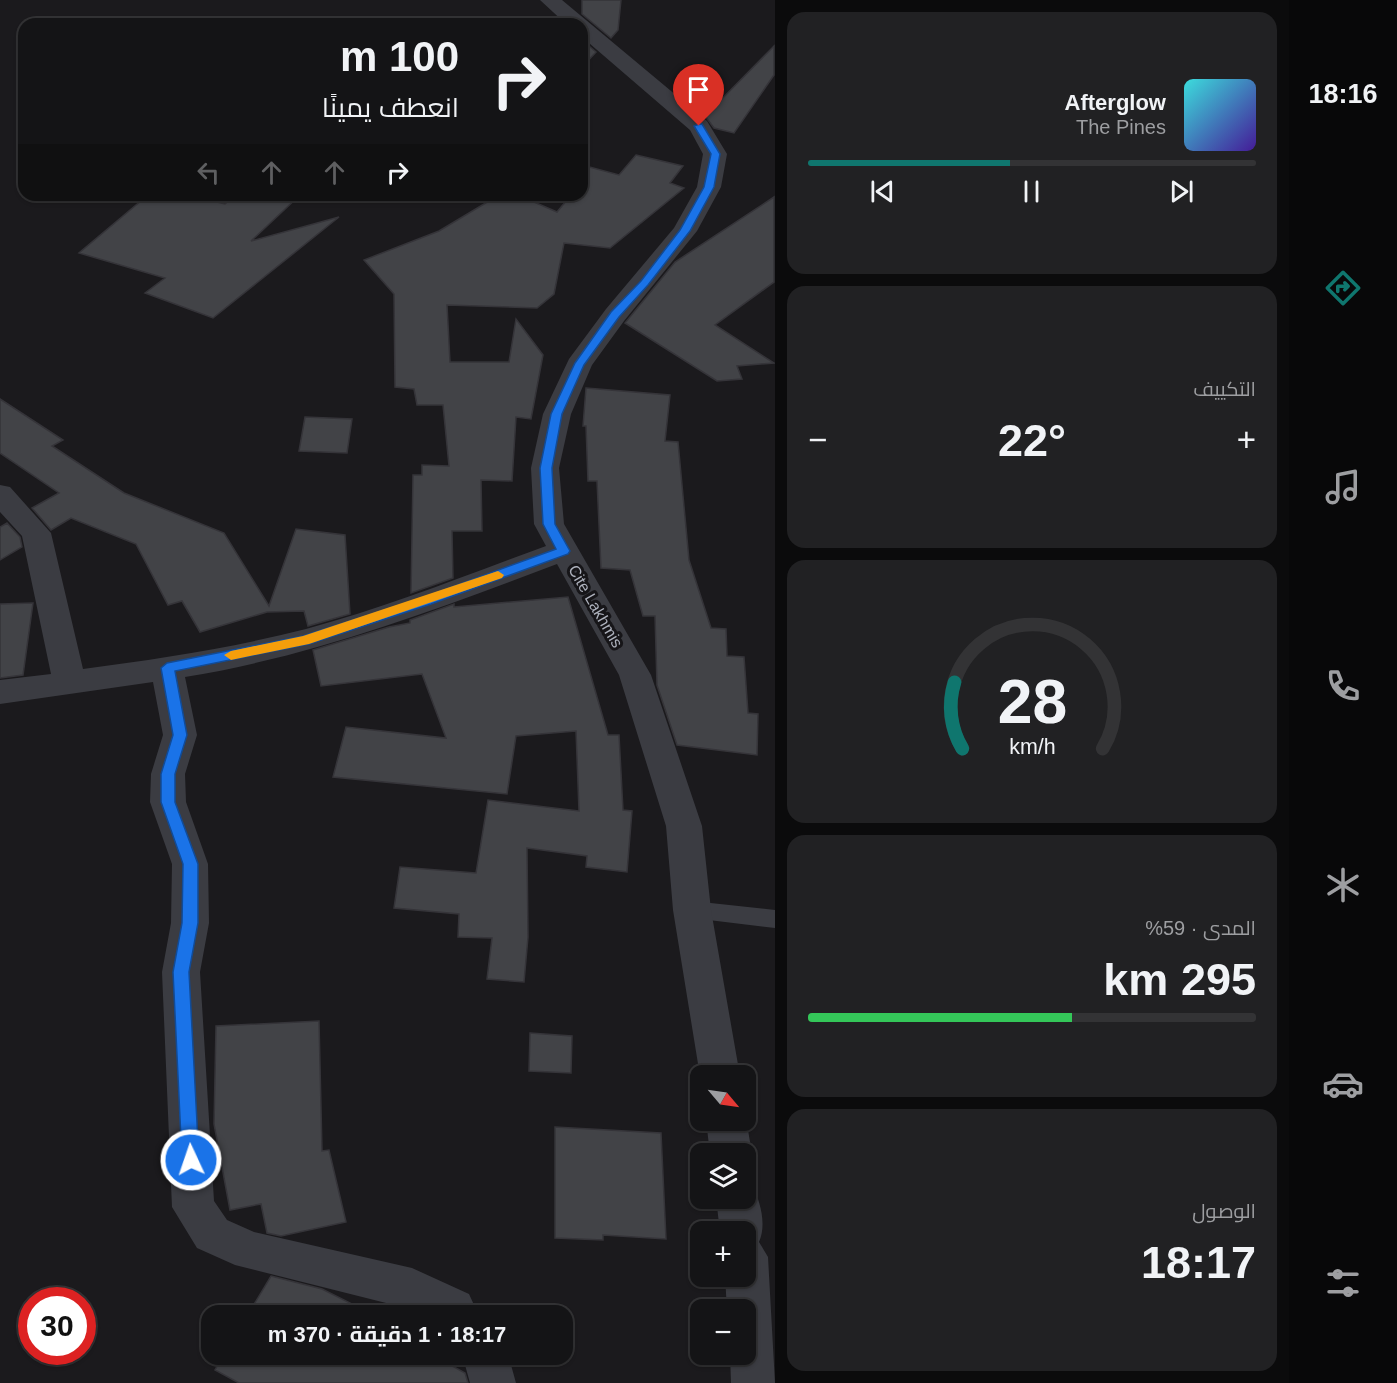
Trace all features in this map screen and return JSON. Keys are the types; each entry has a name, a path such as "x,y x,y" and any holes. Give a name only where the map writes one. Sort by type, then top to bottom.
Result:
{"street":[{"name":"Cite Lakhmis","path":"550,0 573,18"},
{"name":"Cite Lakhmis","path":"588,30 699,126 715,154 709,187 685,231 645,283 615,315 579,365 556,414 546,468 549,524 635,675 684,826 692,910 718,1065"},
{"path":"0,494 36,533 69,682"},
{"path":"0,692 167,668 305,640 426,601 563,551"},
{"path":"167,668 180,735 168,774 168,802 190,864 190,923 181,972 193,1207 212,1234 250,1251 412,1289 445,1305"},
{"path":"748,1287 754,1383"},
{"path":"488,1365 493,1383"}],"lane":[{"path":"692,910 774,920"}],"building":[{"path":"582,0 621,0 618,30 611,38 582,14"},
{"path":"588,45 596,52 588,61"},
{"path":"774,46 774,75 734,133 714,128 705,116"},
{"path":"636,155 683,166 670,183 684,188 610,248 564,243 554,294 537,308 447,305 450,362 509,362 516,319 543,355 531,419 516,417 512,481 481,480 482,531 452,531 453,578 411,593 413,475 422,475 422,465 449,466 443,405 417,405 414,389 395,387 394,294 364,260 439,231 489,201 532,201 557,212 566,201 588,201 588,167 619,175"},
{"path":"774,197 774,282 715,325 774,363 737,366 742,379 717,381 625,323 675,262"},
{"path":"141,201 213,201 225,204 228,201 294,201 251,241 339,217 213,318 145,293 165,278 79,253"},
{"path":"586,388 670,395 665,441 678,442 689,560 711,628 726,629 727,656 744,657 748,713 758,714 757,755 677,745 657,685 655,616 643,616 630,570 601,568 597,481 588,481 586,426 583,426"},
{"path":"0,399 63,440 52,446 124,493 224,533 269,606 296,529 345,535 350,614 308,626 304,611 267,612 200,632 182,601 168,605 136,544 71,518 51,530 32,508 59,493 0,453"},
{"path":"305,417 352,419 347,453 299,451"},
{"path":"7,523 20,537 22,547 0,560 0,527"},
{"path":"568,597 608,735 619,735 623,810 632,811 627,872 586,867 587,856 527,848 528,937 524,982 487,979 492,938 458,937 459,914 394,908 400,867 476,873 488,800 579,811 576,731 516,736 507,794 333,777 346,727 446,738 422,674 321,686 313,650 410,623 410,620 454,604 454,607"},
{"path":"33,603 23,675 0,678 0,604"},
{"path":"319,1021 322,1151 329,1150 346,1222 281,1236 267,1233 261,1204 230,1210 214,1124 216,1026"},
{"path":"530,1033 572,1036 571,1073 529,1071"},
{"path":"555,1127 661,1133 666,1239 603,1235 603,1240 555,1238"},
{"path":"271,1276 322,1289 354,1305 254,1305"},
{"path":"218,1365 451,1365 465,1373 468,1383 239,1383 215,1370"}],"slow traffic":[{"path":"231,655 305,640 498,575"}],"route":[{"path":"191,1160 181,972 190,923 190,864 168,802 168,774 180,735 167,668 305,640 426,601 563,551 549,524 546,468 556,414 579,365 615,315 645,283 685,231 709,187 715,154 699,126"}]}
